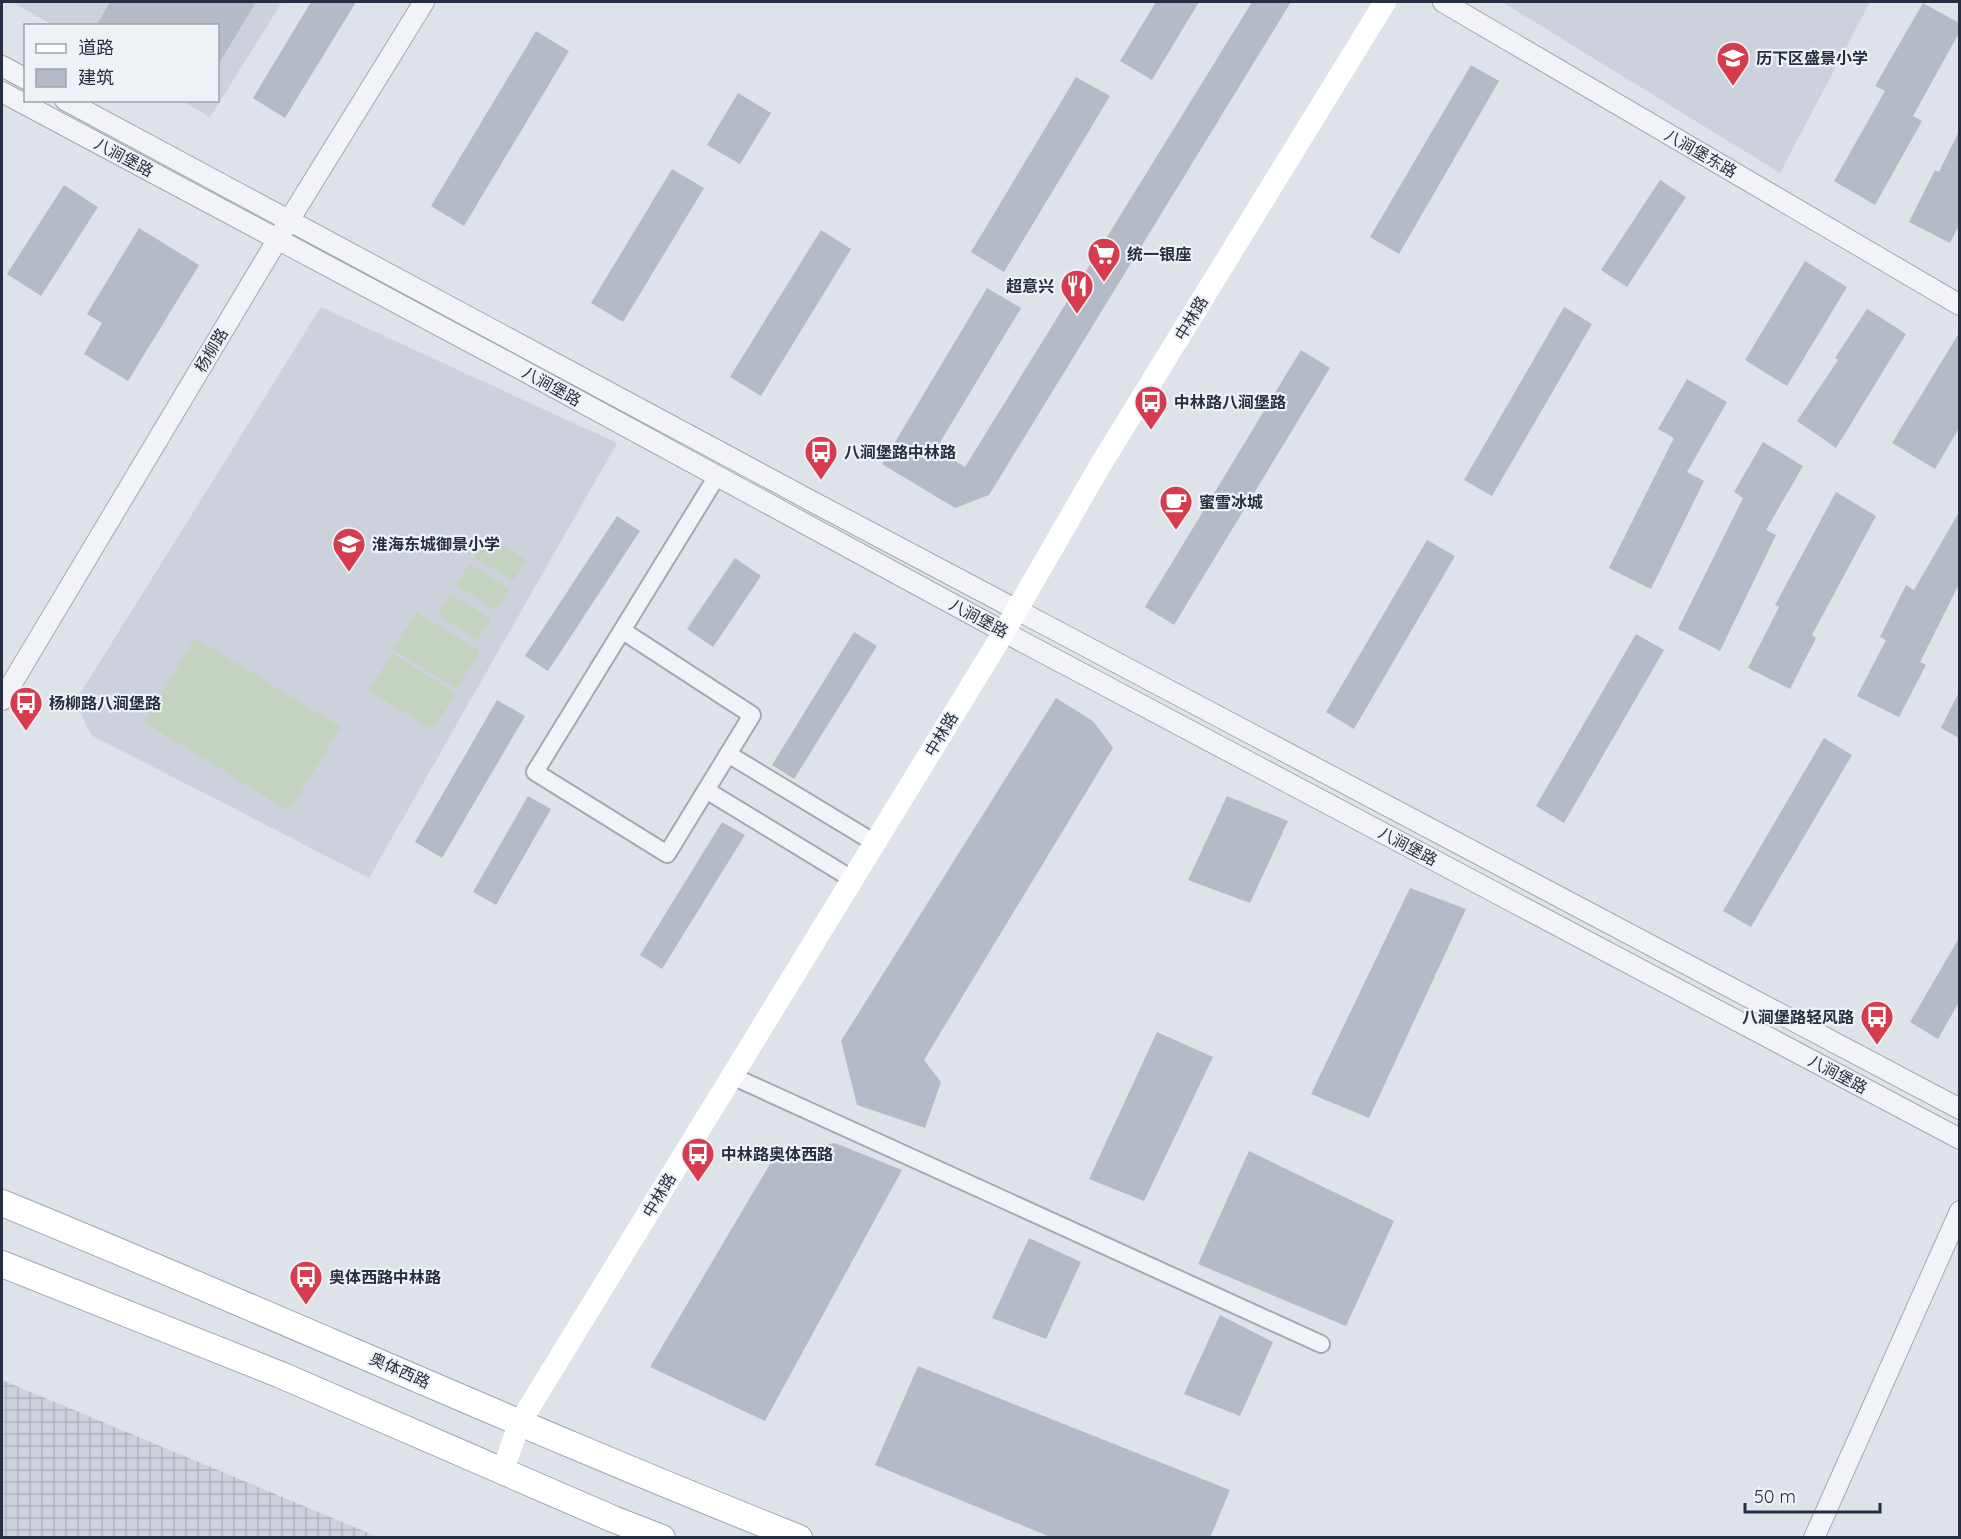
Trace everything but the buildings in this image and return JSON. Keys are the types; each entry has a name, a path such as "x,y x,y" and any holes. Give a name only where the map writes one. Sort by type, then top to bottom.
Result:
{"main road":[{"name":"中林路","path":"503,1470 519,1424 1004,632 1101,464 1384,2"},
{"name":"奥体西路","path":"2,1203 340,1344 519,1424 799,1538"},
{"path":"2,1264 281,1375 613,1519 662,1538"}],"street":[{"name":"杨柳路","path":"2,700 283,230 424,2"},
{"name":"八涧堡东路","path":"1443,2 1959,305"},
{"path":"2,66 24,78"},
{"name":"八涧堡路","path":"2,92 283,230 1016,610 1959,1109"},
{"name":"八涧堡路","path":"68,102 283,230 717,476 1004,632 1959,1139"},
{"path":"623,631 752,715 667,854 535,772 717,476"},
{"path":"728,754 875,843"},
{"path":"706,790 852,879"},
{"path":"732,1076 1321,1344"},
{"path":"1814,1538 1959,1211"}],"shaded area":[{"path":"12,2 282,2 210,117 184,102 219,102 219,24 51,24"},
{"name":"历下区盛景小学","path":"1502,2 1870,2 1780,173"},
{"name":"淮海东城御景小学","path":"321,307 617,443 369,878 91,735 75,702"},
{"path":"2,1380 378,1537 2,1537"}],"green space":[{"path":"486,535 526,560 513,581 473,557"},
{"path":"469,564 509,589 496,610 456,585"},
{"path":"451,594 491,619 478,640 438,615"},
{"path":"416,612 480,651 457,689 393,650"},
{"path":"195,638 341,727 289,811 144,722"},
{"path":"392,653 456,693 433,730 369,691"}],"place":[{"name":"历下区盛景小学","path":"1733,87"},
{"name":"统一银座","path":"1104,283"},
{"name":"超意兴","path":"1077,315"},
{"name":"中林路八涧堡路","path":"1151,431"},
{"name":"八涧堡路中林路","path":"821,481"},
{"name":"蜜雪冰城","path":"1176,531"},
{"name":"淮海东城御景小学","path":"349,573"},
{"name":"杨柳路八涧堡路","path":"26,732"},
{"name":"八涧堡路轻风路","path":"1877,1046"},
{"name":"中林路奥体西路","path":"698,1183"},
{"name":"奥体西路中林路","path":"306,1306"}]}
